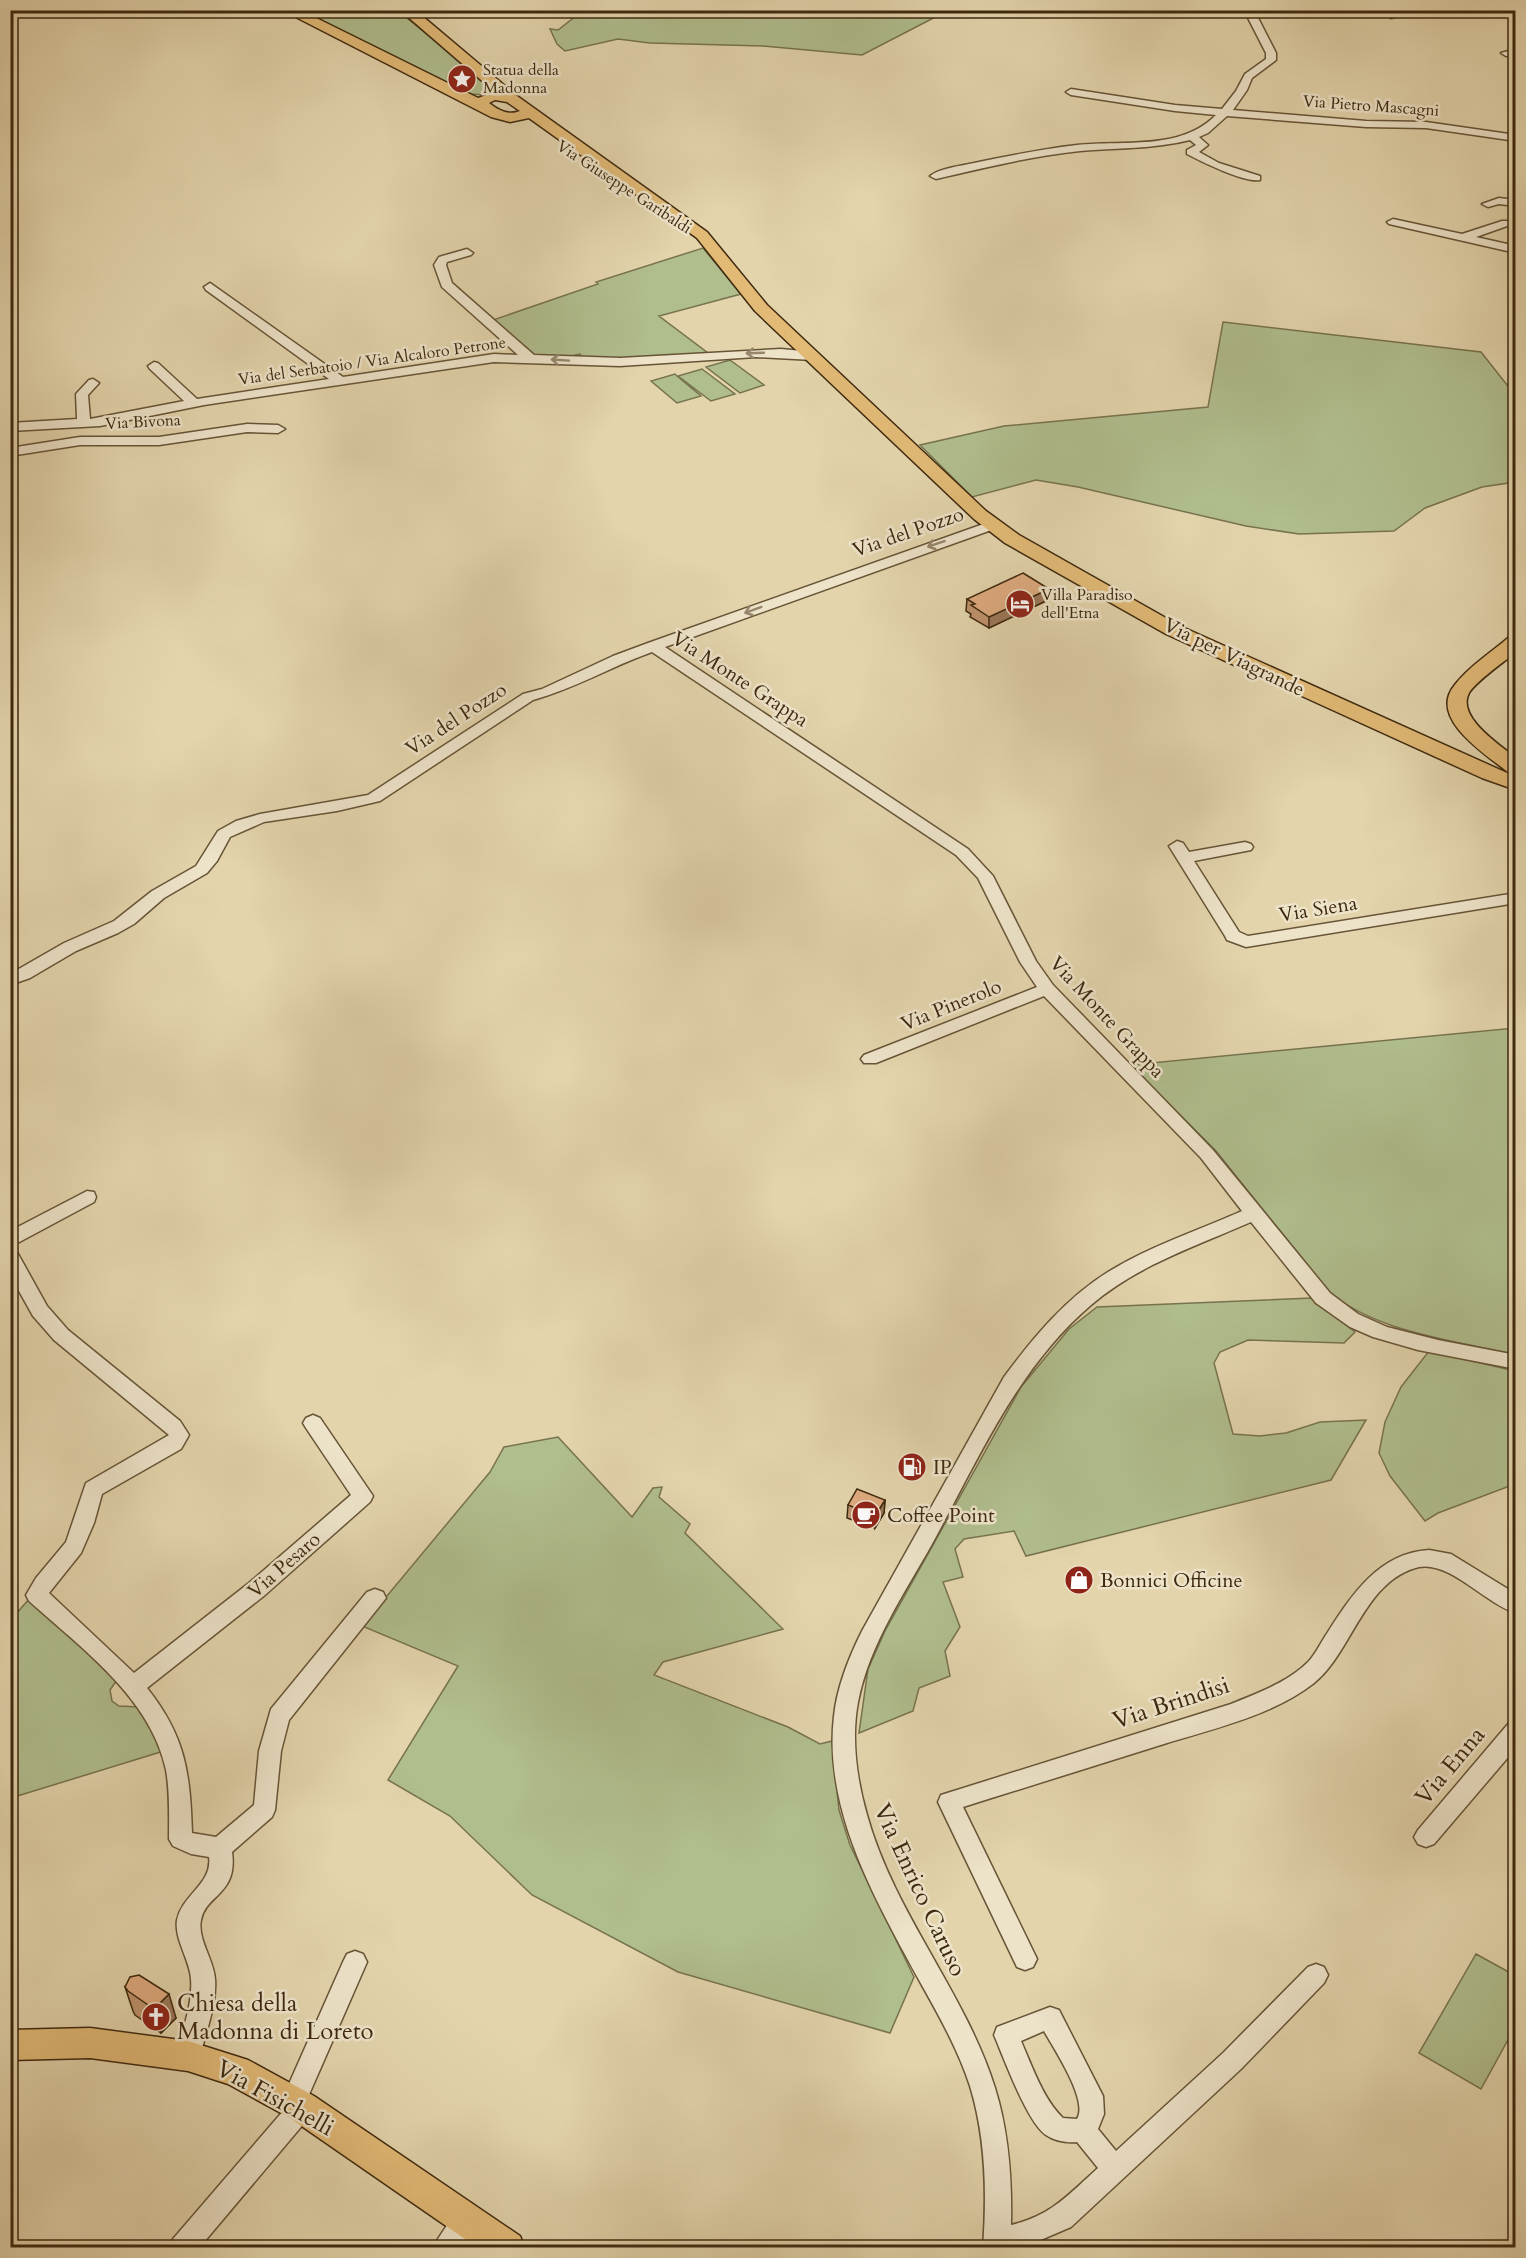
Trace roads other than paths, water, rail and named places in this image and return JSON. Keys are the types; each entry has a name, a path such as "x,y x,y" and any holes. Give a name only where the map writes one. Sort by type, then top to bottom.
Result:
{"main road":[{"name":"Via Giuseppe Garibaldi","path":"288,10 440,85 488,100 505,117 577,153 709,243"},
{"path":"406,10 483,75 494,91 488,100"},
{"name":"Via Giuseppe Garibaldi","path":"483,75 528,113 702,235 761,308 910,447"},
{"path":"488,100 512,99"},
{"path":"505,117 517,118 528,113"},
{"name":"Via per Viagrande","path":"910,447 992,525 1012,539 1173,630 1489,774 1514,781"},
{"path":"1514,781 1464,724 1458,714 1456,698 1462,688 1515,641"},
{"name":"Via Fisichelli","path":"10,2045 90,2043 188,2055 237,2071 297,2104 508,2247"}],"street":[{"path":"936,176 1071,150 1133,145 1191,136 1213,125 1217,117 1225,112 1241,92 1247,77 1271,60 1271,53 1249,10"},
{"path":"1391,15 1419,10"},
{"name":"Via Pietro Mascagni","path":"1071,92 1167,107 1366,124 1426,125 1515,138"},
{"path":"1191,136 1203,145 1191,152 1216,166 1229,168 1256,178"},
{"path":"1488,204 1499,201 1515,203"},
{"path":"1393,222 1515,250"},
{"path":"1463,238 1506,223"},
{"path":"467,253 443,260 440,265 446,284 529,358"},
{"path":"210,287 342,382"},
{"name":"Via del Serbatoio / Via Alcaloro Petrone","path":"10,428 84,424 194,403 468,362 529,358 620,362 756,353 813,356"},
{"path":"154,366 194,403"},
{"path":"84,424 82,394 93,383"},
{"name":"Via Bivona","path":"10,452 80,441 159,441 247,428 278,429"},
{"name":"Via del Pozzo","path":"10,980 25,974 62,951 105,933 127,920 160,892 206,865 222,836 235,829 269,817 356,804 374,798 518,702 653,646 992,525"},
{"name":"Via Monte Grappa","path":"653,646 962,852 985,876 1028,962 1047,988 1207,1154 1323,1299 1362,1325 1387,1334 1515,1362"},
{"name":"Via Siena","path":"1245,847 1181,852 1233,936 1246,942 1515,898"},
{"name":"Via Pinerolo","path":"870,1059 1047,988"},
{"path":"10,1240 87,1197"},
{"name":"Via Enrico Caruso","path":"996,2244 1000,2207 992,2125 974,2065 878,1875 852,1810 846,1772 844,1728 849,1695 870,1637 1011,1382 1032,1353 1082,1301 1114,1278 1254,1213"},
{"path":"10,1257 40,1311 61,1335 173,1426 179,1435 174,1444 93,1489 85,1523 68,1556 42,1583 37,1595 133,1686 168,1738 177,1770 182,1839 190,1844 220,1848 264,1810 270,1751 279,1716 375,1598"},
{"name":"Via Pesaro","path":"133,1686 257,1589 363,1496 313,1423"},
{"name":"Via Brindisi","path":"1025,1959 949,1802 1236,1712 1275,1695 1317,1667 1376,1581 1395,1568 1417,1559 1432,1557 1444,1560 1515,1605"},
{"name":"Via Enna","path":"1426,1837 1515,1731"},
{"path":"188,2055 204,1980 188,1923 192,1911 221,1878 224,1864 220,1848"},
{"path":"182,2247 297,2104 355,1962"},
{"path":"996,2244 1043,2229 1062,2218 1232,2061 1316,1975"},
{"path":"1083,2130 1116,2170"},
{"path":"445,2247 466,2219"}],"place":[{"name":"Statua della Madonna","path":"462,79"},
{"name":"Villa Paradiso dell'Etna","path":"1020,604"},
{"name":"IP","path":"912,1467"},
{"name":"Coffee Point","path":"866,1515"},
{"name":"Bonnici Officine","path":"1079,1580"},
{"name":"Chiesa della Madonna di Loreto","path":"156,2017"}]}
